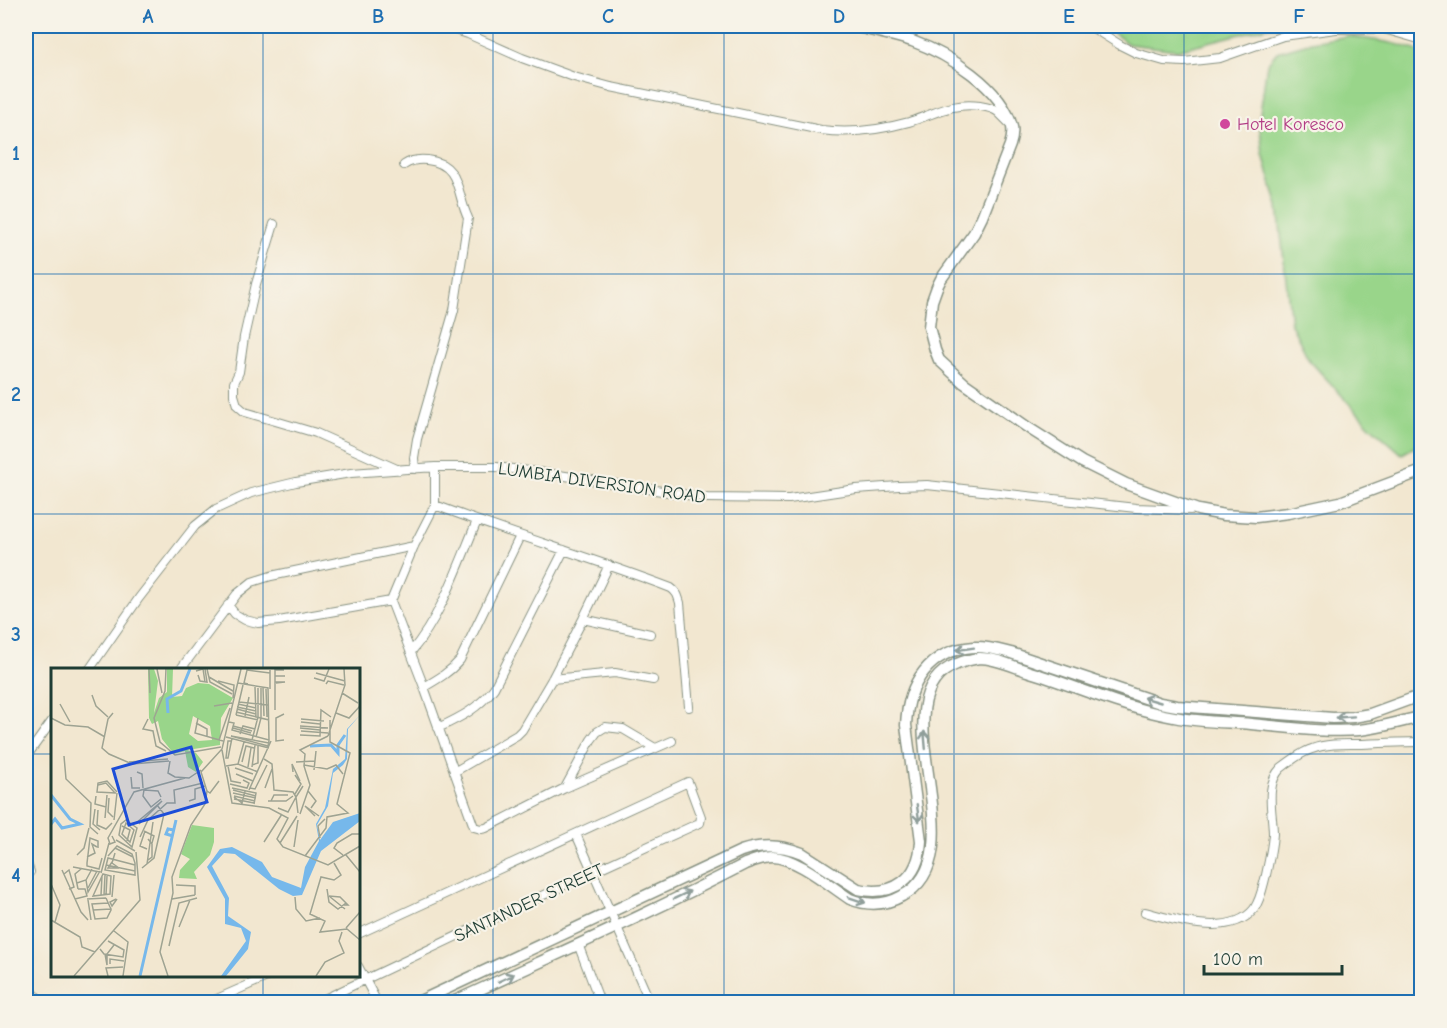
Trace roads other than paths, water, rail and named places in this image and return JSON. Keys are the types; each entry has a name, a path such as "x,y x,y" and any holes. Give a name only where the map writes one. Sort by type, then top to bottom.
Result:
{"street":[{"path":"443,26 574,77 612,87 821,130 847,133 866,131 908,122 960,105 990,108 997,111 1011,125"},
{"path":"843,26 876,32 937,52 993,92 1006,111 1011,125 1010,145 982,217 974,233 940,279 934,293 929,327 935,350 939,360 964,383 1082,462 1126,484 1198,510 1256,516 1288,513 1340,502 1422,471"},
{"path":"1090,26 1136,53 1164,61 1184,62 1220,58 1283,36 1336,29 1384,29 1422,40"},
{"path":"404,165 418,159 430,160 450,170 455,176 468,218 454,310 417,440 415,469"},
{"path":"274,224 256,284 239,372 234,383 237,405 245,412 316,433 400,470"},
{"path":"435,467 435,505 414,546 391,601 472,824 481,830 565,788 672,741"},
{"name":"LUMBIA DIVERSION ROAD","path":"90,668 139,598 195,526 216,509 251,493 351,473 435,467 496,467 546,472 707,498 789,499 856,489 927,485 1116,506 1198,510"},
{"path":"435,505 671,588 678,596 689,707"},
{"path":"411,652 439,608 477,521"},
{"path":"424,687 439,679 460,660 520,536"},
{"path":"181,668 237,594 252,582 414,546"},
{"path":"438,728 476,708 494,688 564,550"},
{"path":"454,772 517,735 527,723 583,620 609,565"},
{"path":"228,605 245,620 258,623 391,601"},
{"path":"583,620 650,634"},
{"path":"418,1002 751,847 792,849 858,889 887,891 895,888 912,873 921,854 906,724 909,698 926,667 941,656 958,649 990,648 1011,653 1145,698 1177,706 1333,718 1370,714 1422,695"},
{"path":"453,1002 617,927 745,864 769,857 778,857 799,865 858,902 879,904 894,900 914,890 929,867 934,839 923,715 934,682 941,673 966,661 979,658 1000,662 1151,713 1178,718 1310,729 1357,730 1422,717"},
{"path":"552,679 615,673 654,680"},
{"path":"1370,714 1374,728"},
{"path":"26,758 51,722"},
{"path":"565,788 591,740 605,727 623,729 655,748"},
{"path":"1145,912 1181,922 1205,925 1235,921 1246,916 1258,902 1263,888 1273,836 1271,788 1281,769 1312,748 1341,744 1422,742"},
{"name":"SANTANDER STREET","path":"318,1002 699,823 701,820 688,782 576,834"},
{"path":"360,933 576,834 650,1002"},
{"path":"26,861 30,872"},
{"path":"708,867 715,879"},
{"path":"578,944 600,1002"},
{"path":"360,970 377,1002"},
{"path":"210,1002 265,977"},
{"path":"26,984 41,1002"}],"place":[{"name":"Hotel Koresco","path":"1225,124"}]}
